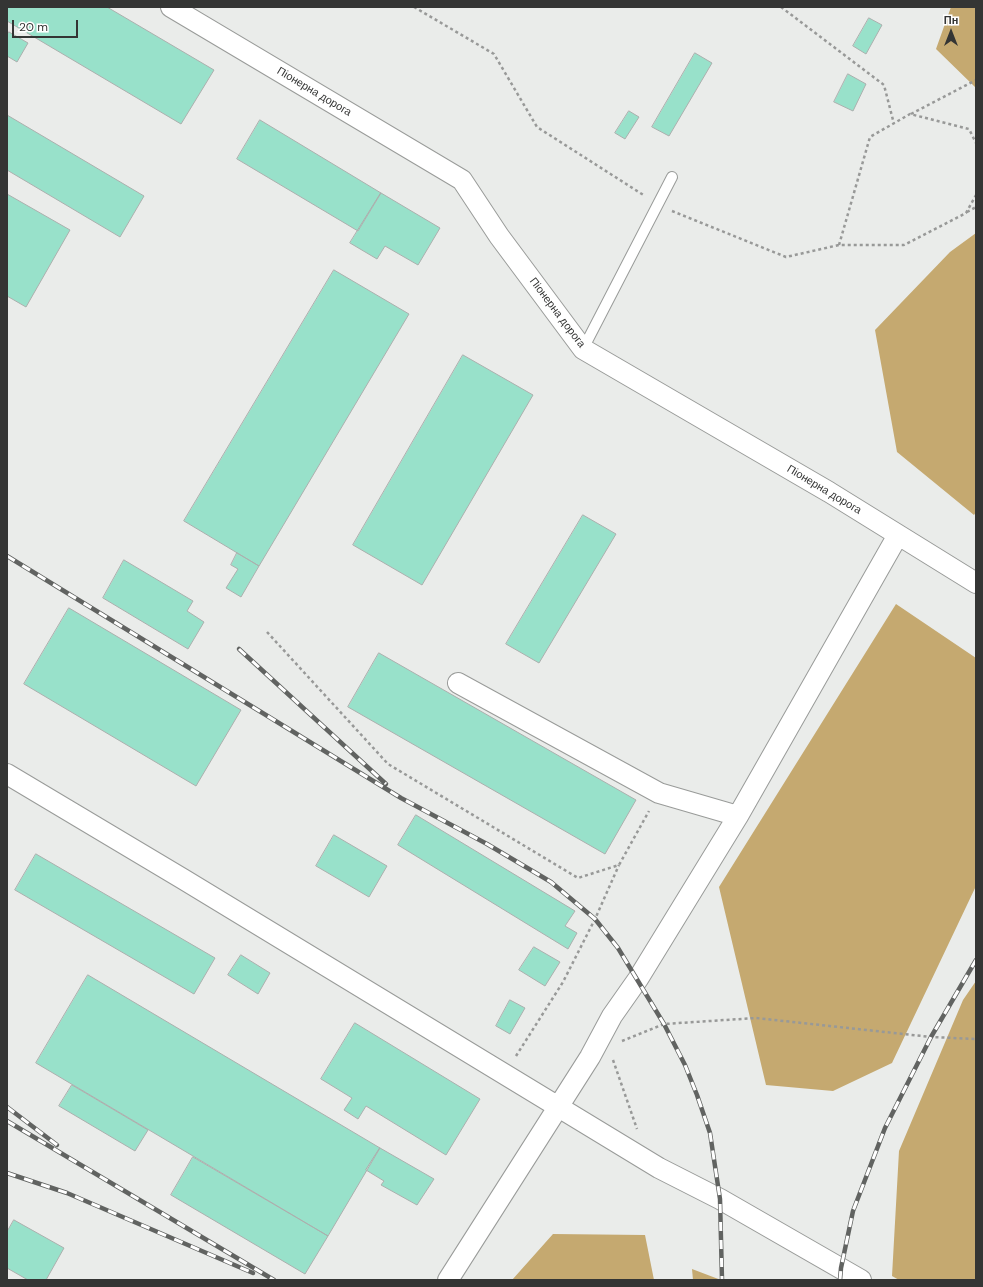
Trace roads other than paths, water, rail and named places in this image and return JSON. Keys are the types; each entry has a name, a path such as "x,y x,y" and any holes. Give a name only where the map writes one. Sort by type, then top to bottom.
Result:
{"street":[{"name":"Піонерна дорога","path":"170,7 462,180 499,236 583,349 822,488 976,583"},
{"path":"448,1280 590,1056 612,1016 638,979 738,816 898,535"},
{"path":"458,683 659,793 738,816"},
{"path":"7,774 190,883 659,1168 720,1199 861,1280"}],"lane":[{"path":"583,349 672,177"}],"railway":[{"path":"7,556 401,798 487,844 551,882 595,919 618,948 664,1024 685,1065 697,1095 710,1133 720,1199 722,1280"},
{"path":"239,649 386,784"},
{"path":"840,1280 841,1268 853,1211 885,1128 931,1037 976,960"},
{"path":"7,1107 57,1145"},
{"path":"7,1121 274,1280"},
{"path":"7,1173 67,1193 253,1273"}]}
